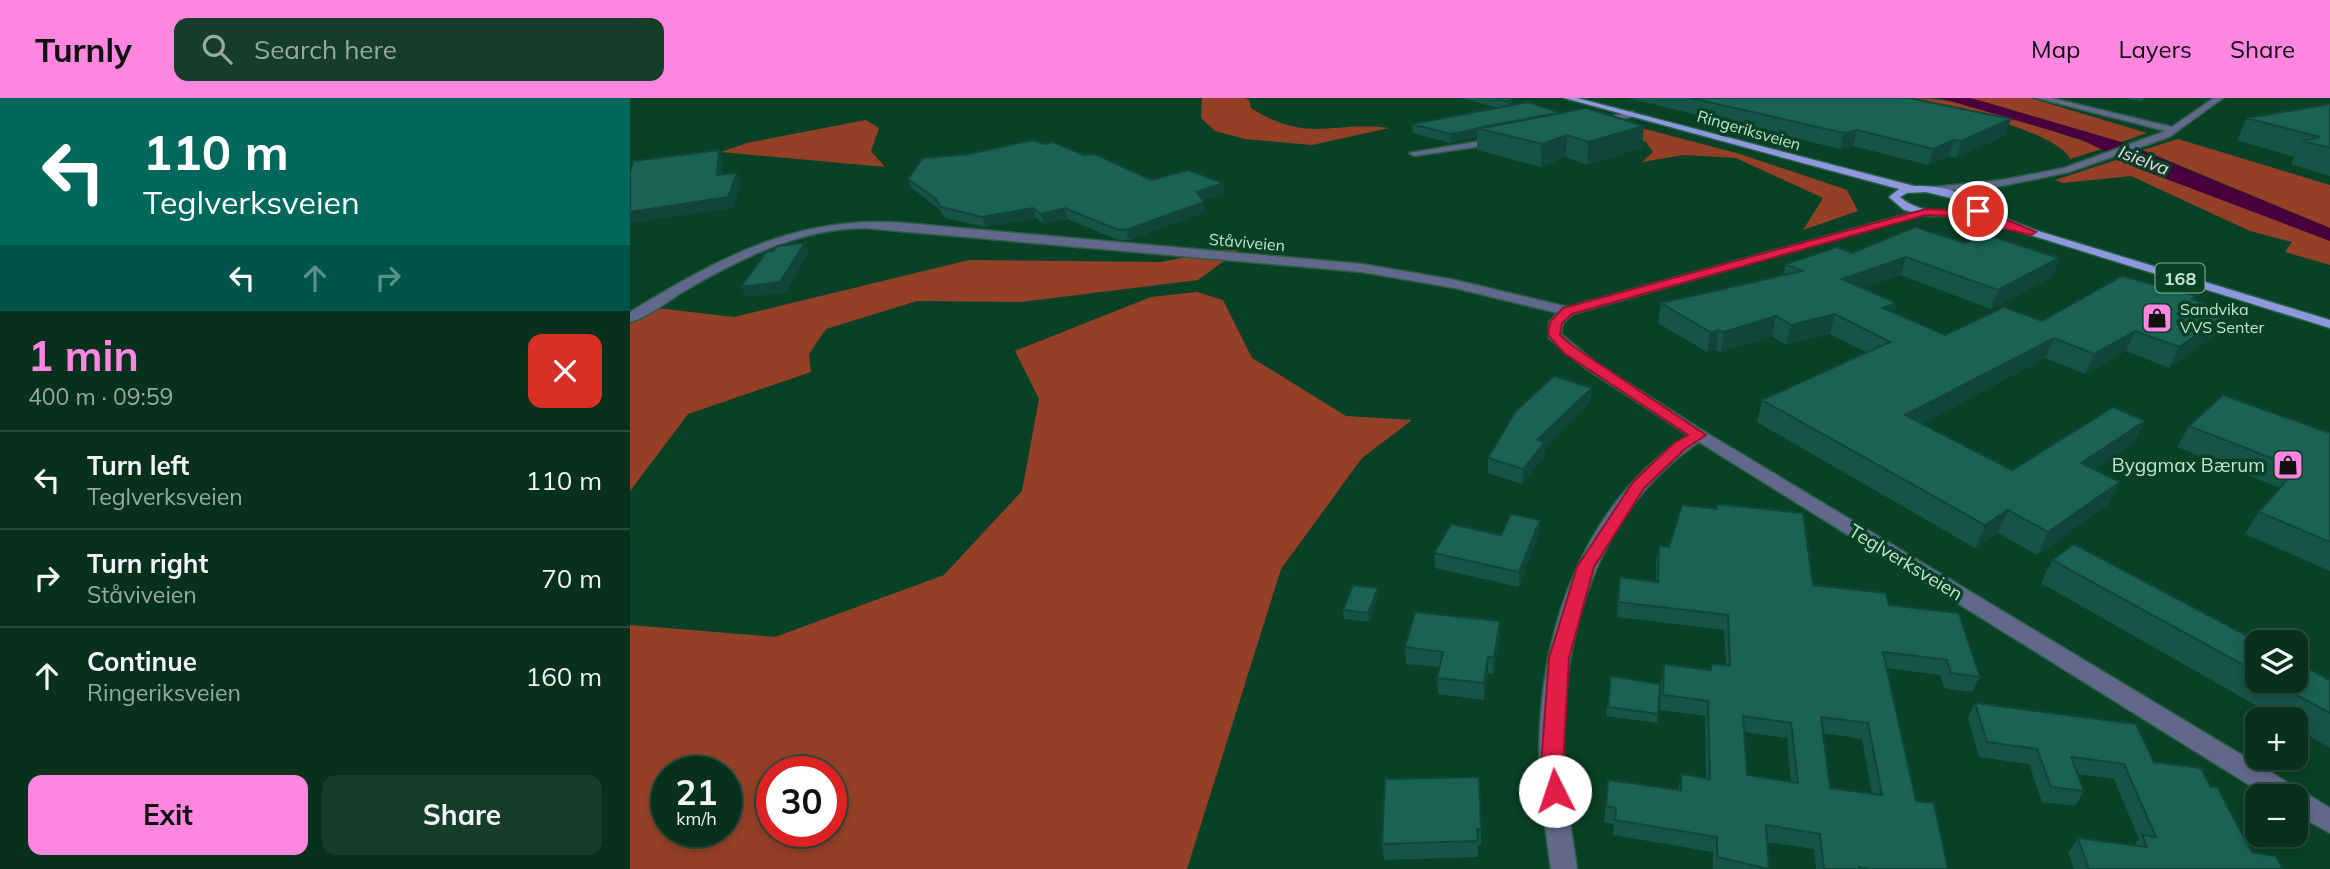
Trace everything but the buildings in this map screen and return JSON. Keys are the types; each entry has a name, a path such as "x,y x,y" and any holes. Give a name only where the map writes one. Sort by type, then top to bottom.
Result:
{"main road":[{"name":"Ringeriksveien","path":"1568,98 1839,172 1912,189"},
{"name":"Ringeriksveien","path":"1839,172 1897,198"},
{"name":"168","path":"1897,198 1912,189 1934,190 2031,232"},
{"name":"168","path":"1897,198 1926,212 1949,213 2031,232 2330,324"},
{"name":"168","path":"1949,213 1963,202"}],"street":[{"path":"2041,98 2174,130"},
{"path":"1934,190 2002,184 2082,164 2157,139 2219,98"},
{"path":"1582,124 1632,114"},
{"path":"1414,153 1506,139"},
{"path":"1963,202 2002,184"},
{"name":"Ståviveien","path":"1868,225 1897,198"},
{"name":"Ståviveien","path":"630,318 719,268 773,243 826,227 870,224 1362,268 1455,284 1568,311 1808,246 1868,225 1926,212"},
{"name":"Teglverksveien","path":"1568,311 1556,322 1554,335 1560,343 1699,435 2268,784"},
{"path":"1564,869 1552,765 1559,658 1586,567 1638,485 1670,454 1699,435"},
{"path":"2308,808 2330,822"}],"shaded area":[{"path":"1202,98 1244,98 1249,100 1251,108 1271,119 1304,128 1389,128 1312,145 1245,139 1215,131 1201,118"},
{"path":"1911,98 1949,101 1988,109 2102,149 2070,159 2061,149 2023,129"},
{"path":"1969,98 2030,98 2147,133 2121,142"},
{"path":"866,120 879,128 871,151 885,167 721,152 747,143"},
{"path":"1615,121 1740,154 1847,190 1858,211 1803,230 1823,198 1736,158 1684,155 1642,162 1653,152 1646,142 1620,133"},
{"path":"2178,139 2330,185 2330,228 2143,150"},
{"path":"2119,159 2330,241 2330,265 2285,252 2292,242 2250,231 2131,176 2063,183 2055,180"},
{"path":"1246,245 1198,280 1021,302 917,301 826,329 809,354 811,372 688,414 630,491 630,318 648,307 734,317 969,260 1161,262"},
{"path":"1197,292 1223,300 1252,358 1346,416 1412,420 1362,458 1281,569 1187,869 630,869 630,625 775,637 944,575 1022,491 1039,399 1015,351 1151,297"}],"water":[{"name":"Isielva","path":"1940,98 1969,98 2121,142 2330,228 2330,241 2137,168 2083,140"}],"place":[{"name":"Sandvika VVS Senter","path":"2157,318"},
{"name":"Byggmax Bærum","path":"2288,465"}],"route":[{"path":"1555,791 1552,765 1559,658 1586,567 1624,503 1638,485 1679,446 1699,435 1560,343 1554,335 1556,322 1568,311 1808,246 1868,225 1926,212 1949,213 2031,232 1978,211"}]}
